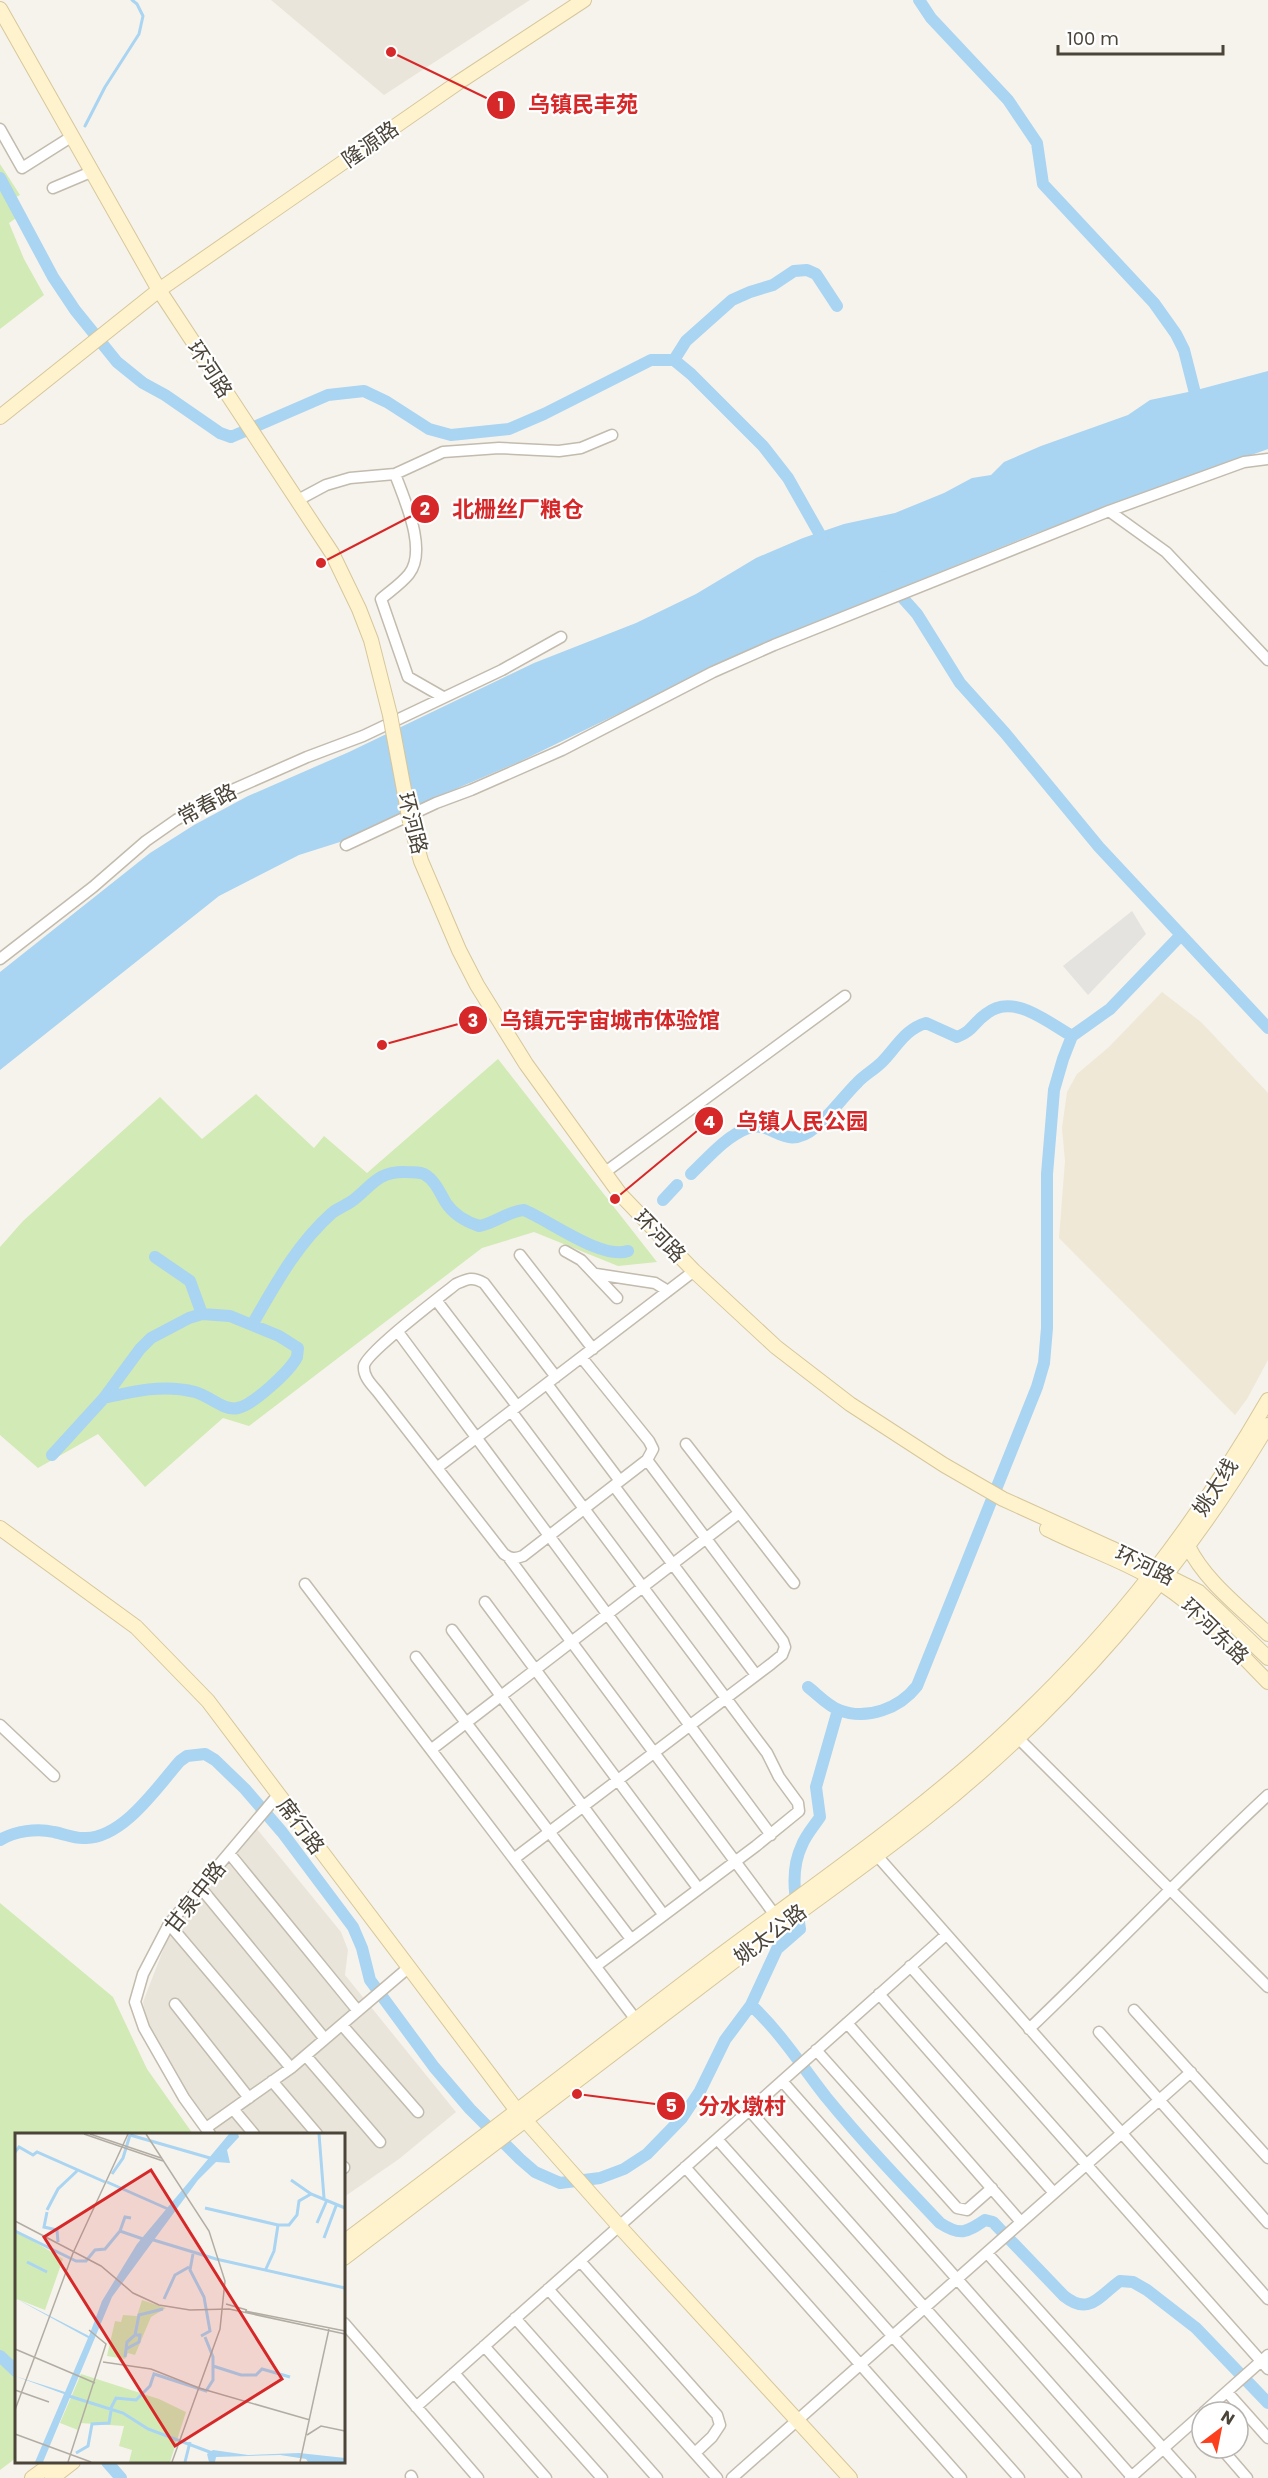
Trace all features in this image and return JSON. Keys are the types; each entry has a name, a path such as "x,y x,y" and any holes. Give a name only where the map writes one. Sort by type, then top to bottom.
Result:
{"street":[{"name":"隆源路","path":"0,417 159,290 459,82 584,0"},
{"name":"环河路","path":"0,9 159,290 332,553 359,609 376,657 390,715 410,822 436,899 477,985 533,1075 604,1173 626,1201 738,1314 810,1374 888,1428 1045,1528 1199,1592 1268,1658"},
{"path":"0,129 21,168 71,137"},
{"path":"53,188 91,172"},
{"path":"298,500 326,485 350,478 395,474 443,452 499,448 559,451 581,448 612,435"},
{"path":"346,845 436,803 562,750 713,672 877,602 1109,511 1244,462 1268,459"},
{"path":"395,474 413,524 416,553 411,572 381,599 408,677 443,697"},
{"path":"1109,511 1166,552 1268,660"},
{"name":"常春路","path":"0,959 146,841 214,798 334,745 363,736 502,669 561,637"},
{"path":"604,1173 845,996"},
{"path":"565,1251 574,1254 617,1298"},
{"path":"520,1255 592,1349"},
{"path":"438,1467 694,1271"},
{"path":"596,1274 655,1283 668,1291"},
{"path":"556,1377 484,1282 475,1278 468,1278 456,1284 367,1358 364,1365 365,1375 509,1558 778,1920"},
{"path":"436,1300 584,1509 767,1753 779,1777 798,1803 799,1811 771,1835 596,1966"},
{"path":"398,1332 771,1835"},
{"path":"509,1558 523,1556 648,1460 653,1449 582,1358"},
{"path":"547,1384 673,1564 756,1675"},
{"name":"姚太线","path":"1159,1577 1268,1400"},
{"name":"姚太线","path":"1159,1577 1188,1546 1268,1425"},
{"path":"686,1443 794,1583"},
{"path":"515,1858 782,1655 785,1647 783,1641 648,1460"},
{"path":"432,1749 739,1513"},
{"name":"席行路","path":"0,1528 136,1627 208,1701 274,1799 522,2116 598,2203 850,2478"},
{"path":"1188,1546 1195,1561 1268,1634"},
{"name":"环河东路","path":"1159,1577 1268,1682"},
{"name":"姚太公路","path":"778,1920 813,1902 917,1808 1013,1733 1081,1657 1159,1577"},
{"path":"305,1584 640,2025"},
{"path":"485,1602 698,1888"},
{"path":"452,1630 663,1914"},
{"path":"417,1657 631,1939"},
{"path":"0,1725 54,1776"},
{"path":"1013,1733 1268,1987"},
{"path":"1029,2029 1084,1977 1207,1851 1268,1796"},
{"name":"甘泉中路","path":"208,2131 184,2098 144,2028 135,2002 143,1974 170,1924 274,1799"},
{"path":"872,1850 1268,2299"},
{"name":"姚太公路","path":"345,2257 503,2130 778,1920 815,1884 872,1850"},
{"path":"229,1853 358,2011"},
{"path":"200,1887 325,2039"},
{"path":"170,1924 291,2068"},
{"path":"416,2406 946,1935"},
{"path":"910,1966 1262,2363 1219,2400"},
{"path":"208,2131 233,2109 306,2056 408,1968"},
{"path":"879,1994 1054,2193"},
{"path":"175,2004 249,2098"},
{"path":"1134,2010 1268,2158"},
{"path":"847,2023 992,2188 1019,2224"},
{"path":"342,2025 418,2112"},
{"path":"1099,2032 1268,2223"},
{"path":"812,2054 957,2208 967,2211 992,2188"},
{"path":"306,2056 380,2142"},
{"path":"732,2478 1191,2072"},
{"path":"272,2081 316,2133"},
{"path":"782,2081 1132,2477 1190,2427"},
{"path":"233,2109 253,2133"},
{"path":"749,2110 1076,2478"},
{"path":"717,2139 1019,2478"},
{"name":"姚太公路","path":"345,2241 487,2143"},
{"path":"685,2167 961,2478"},
{"path":"987,2253 1190,2478"},
{"path":"580,2261 717,2415 720,2425 712,2437 695,2453"},
{"path":"548,2289 717,2478"},
{"path":"515,2318 657,2478"},
{"path":"345,2324 478,2478"},
{"path":"484,2346 602,2478"},
{"path":"454,2373 546,2478"},
{"path":"1230,2389 1268,2438"},
{"path":"1231,2460 1247,2478"},
{"path":"32,2478 53,2463"},
{"path":"52,2478 72,2463"}],"shaded area":[{"path":"271,0 530,0 384,95"},
{"path":"1132,911 1146,934 1088,995 1063,966"},
{"path":"1162,992 1201,1022 1268,1093 1268,1360 1247,1399 1235,1415 1059,1238 1065,1161 1062,1128 1067,1092 1077,1074 1109,1047"},
{"path":"257,1829 341,1932 348,1950 345,1975 456,2112 399,2159 345,2196 345,2133 216,2133 187,2096 147,2024 143,2002 170,1932 178,1919"}],"green space":[{"path":"0,164 20,195 16,197 22,214 9,223 24,259 44,295 0,329"},
{"path":"498,1059 657,1262 618,1266 534,1232 482,1248 249,1426 223,1418 145,1487 98,1434 38,1468 0,1435 0,1247 23,1221 160,1097 202,1139 256,1094 314,1148 324,1136 367,1173"},
{"path":"0,1903 113,1997 147,2069 192,2133 15,2133 15,2459 0,2470"}],"water":[{"path":"1268,371 1268,449 1034,534 762,644 519,762 340,842 299,855 219,896 0,1070 0,972 150,853 194,825 248,796 349,752 534,663 636,623 696,594 756,558 803,538 844,524 895,513 944,493 972,478 991,475 1004,462 1041,446 1128,415 1150,400"}],"waterway":[{"path":"85,126 105,87 139,34 143,16 137,4 132,0"},
{"path":"919,0 931,18 1008,100 1037,143 1043,184 1154,303 1176,334 1184,350 1198,405"},
{"path":"0,178 53,277 75,310 117,362 143,383 165,395 220,433 231,437 328,395 364,391 387,402 429,429 451,435 509,429 544,414 651,360 674,360 763,446 788,478 827,547"},
{"path":"674,360 686,341 732,300 773,285 794,271 807,270 816,274 837,306"},
{"path":"884,577 917,614 960,683 1005,733 1099,847 1268,1028"},
{"path":"808,1687 835,1708 861,1714 892,1706 902,1701 917,1686 1037,1387 1044,1363 1047,1328 1047,1174 1054,1090 1063,1059 1072,1036 1110,1009 1181,935"},
{"path":"691,1174 725,1142 748,1128 757,1126 787,1137 795,1137 816,1127 907,1034 926,1023 957,1037 986,1014 996,1008 1007,1006 1041,1017 1072,1036"},
{"path":"252,1325 297,1252 319,1225 376,1180 396,1172 424,1174 434,1183 453,1211 479,1226 513,1212 524,1210 591,1245 604,1250 628,1251"},
{"path":"663,1200 677,1185"},
{"path":"155,1257 190,1281 202,1314"},
{"path":"52,1455 104,1398 140,1349 151,1338 189,1318 202,1314 230,1316 279,1336 298,1348 297,1357 279,1378 253,1401 238,1408 227,1407 195,1392 172,1389 138,1391 104,1398"},
{"path":"0,1840 12,1834 33,1830 82,1838 100,1835 113,1829 139,1809 180,1761 187,1756 205,1754 215,1760 245,1789 282,1832 353,1927 362,1948 370,1980 434,2067 470,2109 535,2172 560,2183 600,2178 624,2169 647,2154 682,2118 700,2091 725,2040 751,2005 777,1949 800,1929 795,1897 796,1866 804,1841 820,1817 816,1787 838,1710"},
{"path":"751,2005 781,2038 826,2097 940,2223 953,2230 963,2231 985,2220 993,2222 1064,2296 1073,2302 1087,2304 1099,2298 1120,2281 1133,2282 1196,2328 1268,2403"},
{"path":"0,2356 15,2370"},
{"path":"108,2463 121,2478"}],"place":[{"name":"乌镇民丰苑","path":"391,52"},
{"name":"北栅丝厂粮仓","path":"321,563"},
{"name":"乌镇元宇宙城市体验馆","path":"382,1045"},
{"name":"乌镇人民公园","path":"615,1199"},
{"name":"分水墩村","path":"577,2094"}]}
